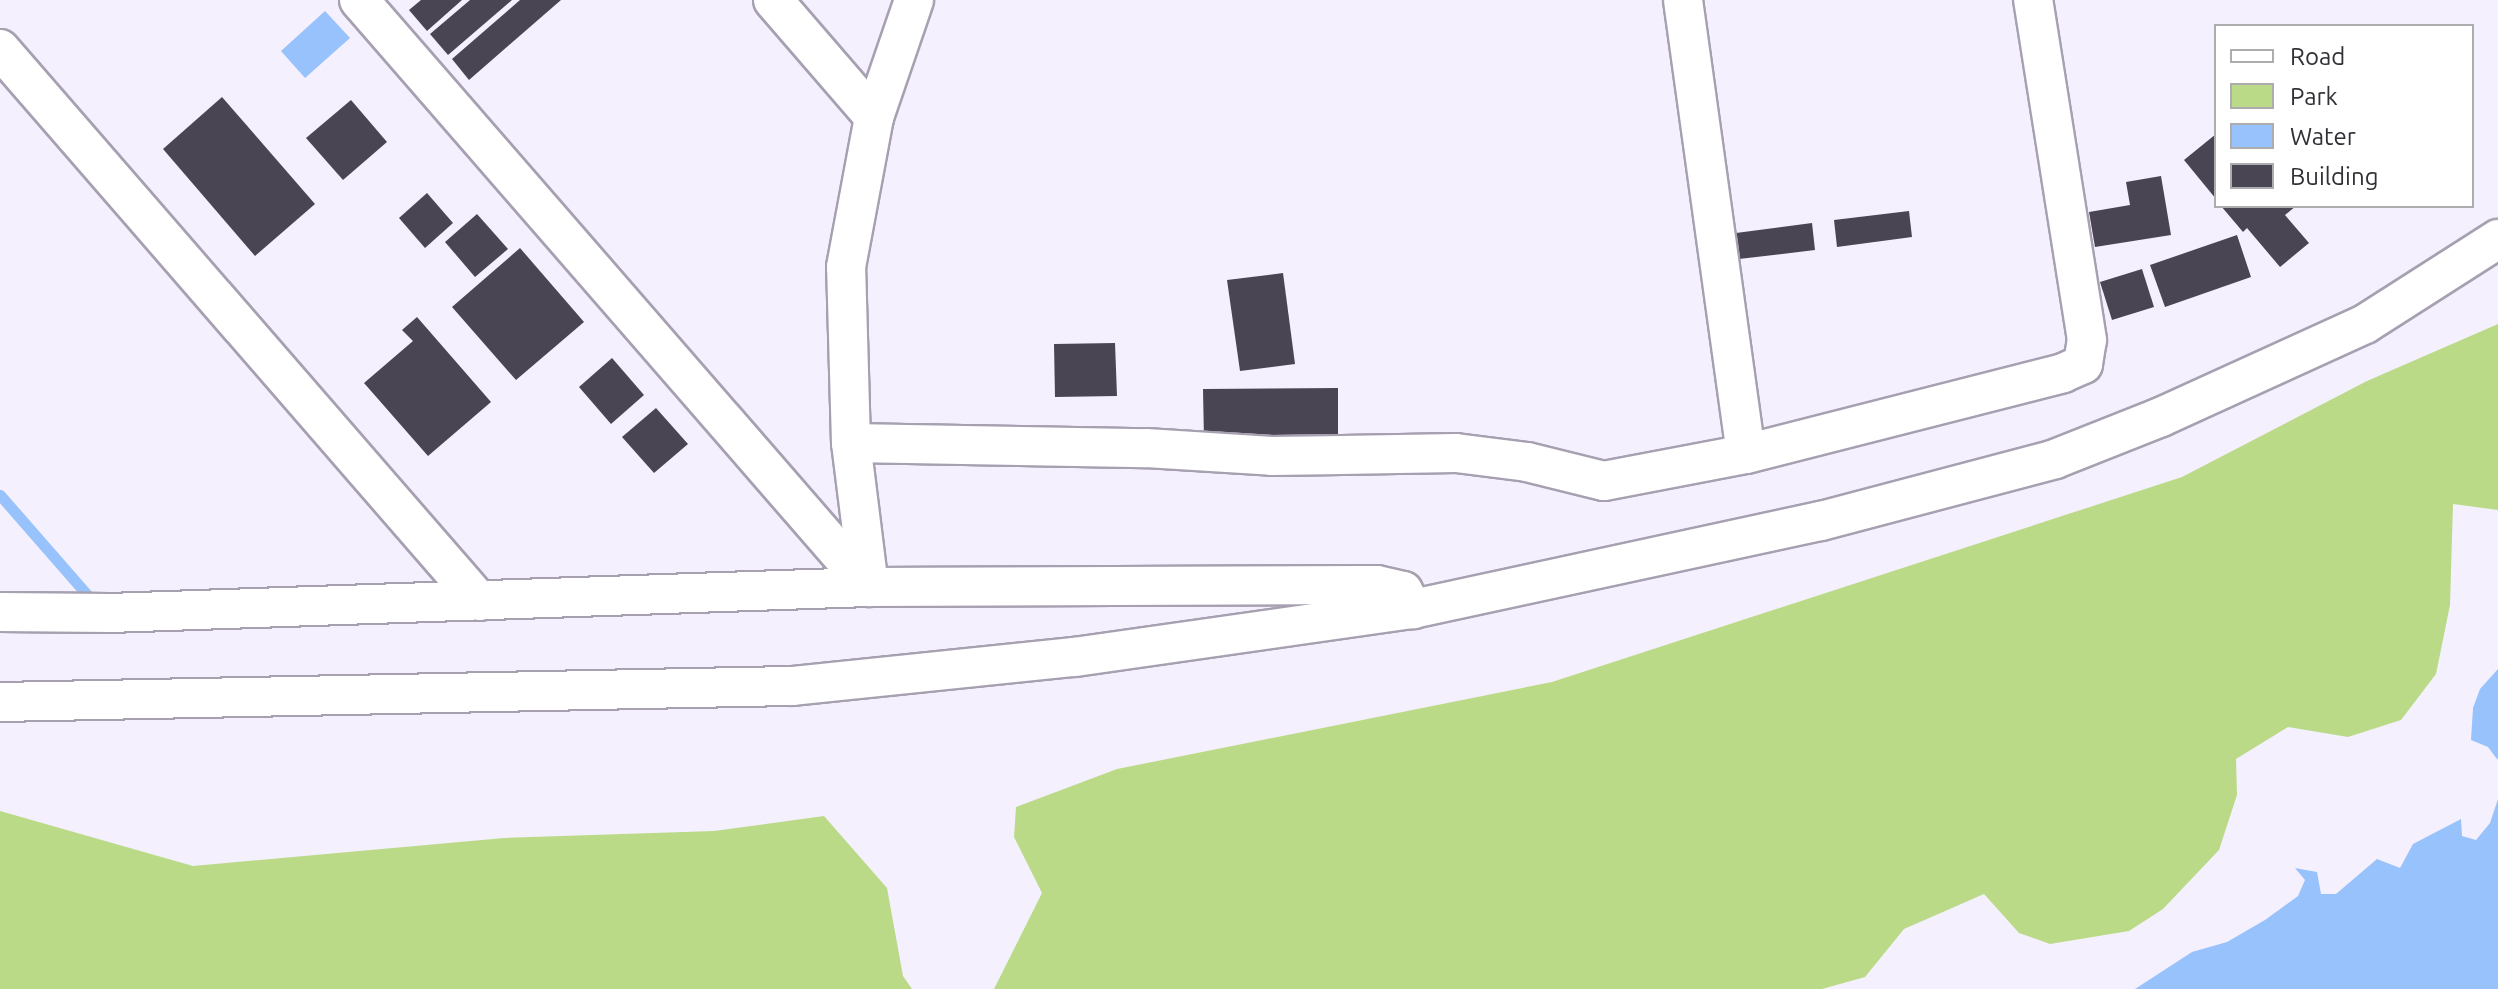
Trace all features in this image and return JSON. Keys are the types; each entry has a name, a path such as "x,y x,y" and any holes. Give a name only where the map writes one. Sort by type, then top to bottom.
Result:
{"street":[{"path":"359,0 869,587"},
{"path":"773,0 874,117"},
{"path":"869,587 851,443 846,267 874,117 914,0"},
{"path":"1683,0 1746,454"},
{"path":"851,443 1146,448 1272,456 1456,453 1527,462 1604,481 1746,454 2063,373 2083,364 2087,340 2033,0"},
{"path":"0,49 479,601"},
{"path":"0,702 793,686 1075,657 1413,609 1821,521 2055,459 2161,417 2365,324 2498,239"},
{"path":"0,612 109,613 869,587 1377,585 1403,591 1413,609"}],"green space":[{"path":"2498,324 2498,510 2453,504 2450,605 2436,674 2401,720 2348,737 2288,727 2236,759 2237,795 2219,850 2163,909 2129,931 2050,944 2019,933 1984,894 1904,929 1865,977 1822,989 994,989 1042,893 1014,837 1016,807 1117,769 1552,682 2182,477 2367,381"},
{"path":"0,811 193,866 504,838 714,831 824,816 887,888 903,976 912,989 0,989"}],"water":[{"path":"325,11 350,38 305,78 281,51"},
{"path":"2498,669 2497,759 2488,747 2471,740 2473,708 2480,689"},
{"path":"2498,799 2498,989 2135,989 2192,952 2227,942 2298,896 2305,880 2295,868 2317,872 2321,894 2336,894 2377,859 2400,868 2413,844 2461,819 2462,836 2476,840 2490,823"}],"building":[{"path":"421,0 462,0 427,31 409,10"},
{"path":"470,0 512,0 448,55 430,34"},
{"path":"520,0 561,0 469,80 452,59"},
{"path":"222,97 315,204 255,256 163,149"},
{"path":"351,100 387,142 343,180 306,138"},
{"path":"2214,136 2214,197 2184,160"},
{"path":"2161,176 2171,235 2095,247 2089,212 2130,205 2126,182"},
{"path":"427,193 453,223 425,248 399,218"},
{"path":"2223,208 2294,208 2285,215 2309,243 2280,267 2247,228 2243,232"},
{"path":"1909,211 1912,237 1837,247 1834,220"},
{"path":"477,214 508,249 475,277 445,242"},
{"path":"1812,223 1815,250 1739,259 1736,233"},
{"path":"2237,235 2251,277 2165,307 2150,265"},
{"path":"520,248 584,322 516,380 452,307"},
{"path":"2142,269 2154,307 2112,320 2100,282"},
{"path":"1283,273 1295,364 1240,371 1227,280"},
{"path":"417,317 491,402 428,456 364,383 413,341 402,330"},
{"path":"1115,343 1117,396 1055,397 1054,344"},
{"path":"612,358 644,395 611,424 579,387"},
{"path":"1338,388 1338,440 1204,441 1203,389"},
{"path":"656,408 688,444 654,473 622,437"}],"waterway":[{"path":"0,495 90,598"}]}
